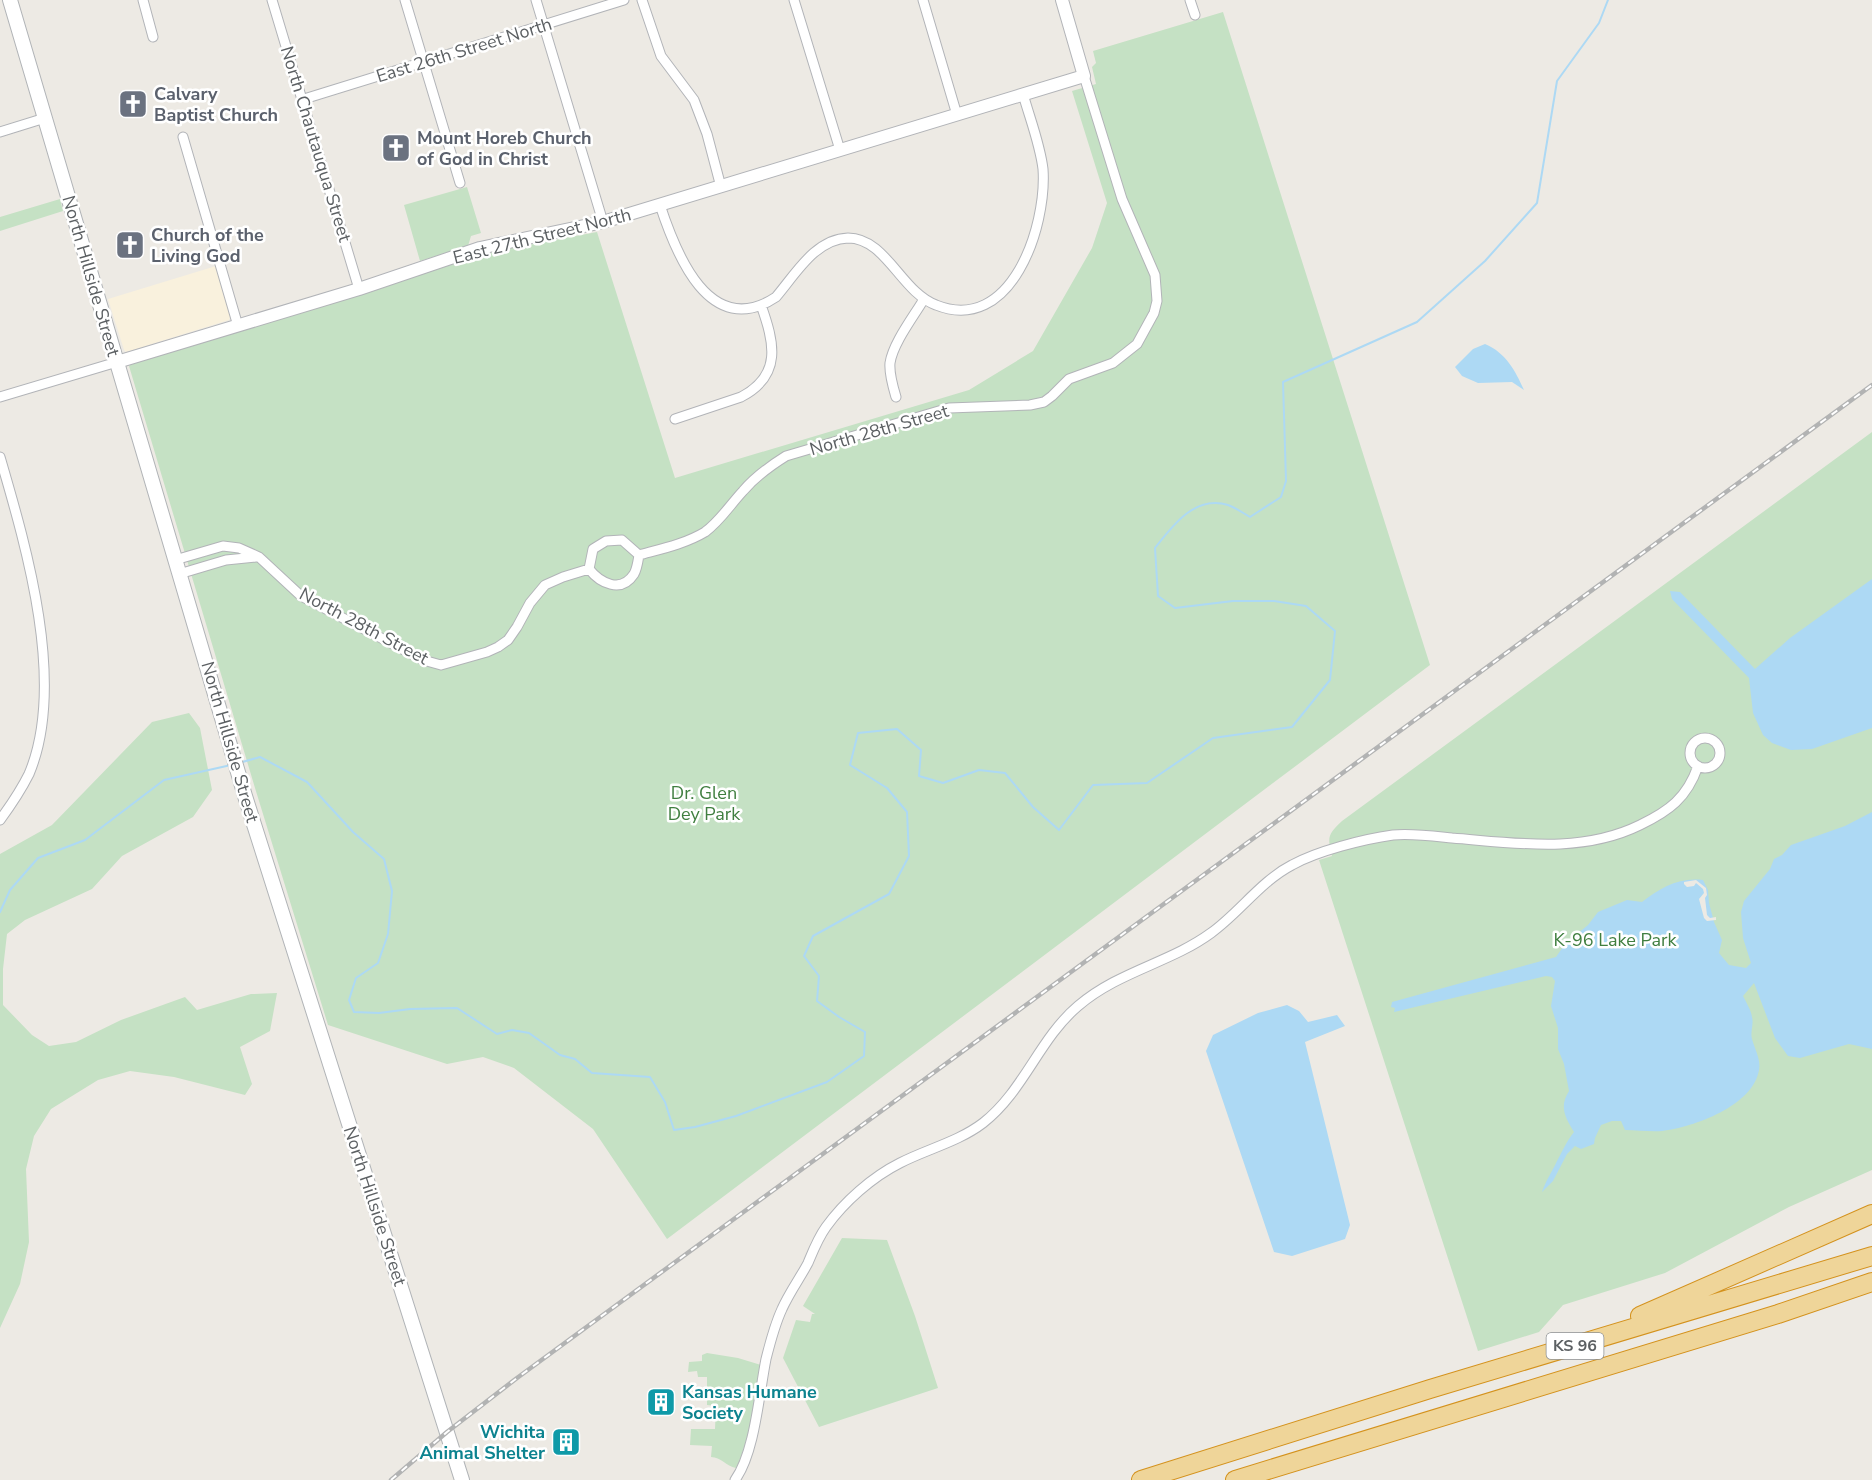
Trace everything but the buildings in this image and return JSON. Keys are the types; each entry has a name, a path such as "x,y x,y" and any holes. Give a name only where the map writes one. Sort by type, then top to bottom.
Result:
{"highway":[{"path":"1535,1358 1651,1312 1872,1214"},
{"name":"KS 96","path":"1141,1480 1872,1256"},
{"name":"KS 96","path":"1235,1480 1778,1314 1872,1282"},
{"path":"1778,1314 1841,1297 1872,1293"}],"main road":[{"name":"North Hillside Street","path":"10,0 245,796 462,1480"}],"street":[{"path":"143,0 153,37"},
{"name":"North Chautauqua Street","path":"272,0 304,99 359,289"},
{"path":"405,0 460,183"},
{"path":"536,0 603,222"},
{"name":"East 26th Street North","path":"304,99 624,0"},
{"path":"642,0 661,56 694,100 707,134 722,187"},
{"path":"794,0 840,150"},
{"path":"923,0 957,115"},
{"path":"1062,0 1084,76"},
{"path":"1190,0 1195,15"},
{"name":"East 27th Street North","path":"0,397 359,289 480,248 603,222 1084,76"},
{"name":"North 28th Street","path":"639,555 681,543 704,532 726,513 742,492 766,469 786,456 949,408 1029,405 1044,402 1069,379 1113,363 1137,344 1154,313 1157,301 1155,275 1122,199 1084,76"},
{"path":"660,205 672,242 692,279 724,305 734,309 742,310 761,305 776,297 819,249 829,242 851,238 875,248 908,286 934,305 958,312 979,307 1002,292 1016,275 1024,261 1038,220 1043,186 1042,168 1023,94"},
{"path":"0,132 45,118"},
{"path":"183,137 238,326"},
{"path":"896,397 890,361 924,299"},
{"path":"675,419 750,393 765,378 772,356 772,342 761,305"},
{"path":"0,457 22,531 33,587 45,693 43,718 29,773 0,820"},
{"path":"606,540 622,540 639,555 635,573 627,582 616,585 605,584 595,578 589,569 593,549 606,540"},
{"name":"North 28th Street","path":"175,560 223,546 239,548 259,557 301,596 423,660 441,664 498,647 508,640 518,627 530,603 545,585 589,569"},
{"path":"179,574 226,560 259,557"},
{"path":"735,1480 743,1467 749,1446 767,1356 782,1310 824,1229 869,1183 898,1164 961,1137 983,1123 1014,1093 1054,1030 1079,1005 1113,981 1183,950 1211,934 1283,869 1306,857 1395,835 1534,844 1564,845 1594,842 1627,832 1663,814 1680,800 1695,776 1698,766"}],"shaded area":[{"path":"216,266 231,315 229,320 126,352 124,350 108,299"}],"green space":[{"name":"Dr. Glen Dey Park","path":"1223,12 1430,665 667,1239 593,1129 514,1068 483,1057 447,1064 328,1025 129,366 132,363 496,251 597,232 675,478 969,390 1033,351 1092,248 1107,203 1072,91 1096,84 1092,67 1096,63 1093,51"},
{"path":"467,187 481,233 471,236 468,246 420,261 404,205"},
{"path":"60,199 63,211 0,231 0,217"},
{"name":"K-96 Lake Park","path":"1872,432 1872,1170 1789,1207 1665,1273 1563,1305 1539,1332 1478,1351 1319,860 1332,856 1330,836 1342,821"},
{"path":"189,713 200,728 212,790 193,817 122,856 92,889 25,920 7,934 3,969 3,1005 32,1035 49,1046 76,1042 121,1020 185,997 197,1010 251,994 277,993 270,1031 240,1047 252,1084 245,1095 174,1077 130,1071 98,1080 51,1109 34,1136 26,1169 29,1242 20,1284 0,1328 0,854 52,825 152,722"},
{"path":"842,1238 887,1240 938,1388 819,1427 783,1358 796,1320 810,1322 812,1314 815,1314 803,1306"},
{"path":"707,1353 738,1358 761,1365 748,1432 736,1468 718,1458 711,1457 712,1446 690,1445 691,1429 715,1429 716,1406 707,1405 707,1377 698,1377 697,1371 688,1372 689,1362 702,1361 702,1355"}],"water":[{"path":"1485,344 1504,357 1524,390 1512,382 1478,383 1462,376 1455,367 1473,349"},
{"path":"1872,579 1872,728 1812,749 1791,750 1772,743 1763,735 1753,713 1749,678 1672,599 1670,591 1680,592 1755,669 1790,638"},
{"path":"1872,812 1872,1049 1849,1044 1800,1058 1788,1056 1775,1038 1754,983 1743,996 1753,1022 1752,1036 1759,1070 1746,1094 1720,1112 1675,1129 1625,1130 1621,1121 1601,1125 1594,1144 1581,1149 1575,1146 1567,1154 1553,1181 1542,1192 1574,1132 1564,1112 1564,1102 1569,1091 1564,1064 1558,1049 1558,1028 1551,1006 1555,981 1552,977 1546,976 1394,1012 1395,1008 1391,1007 1392,1002 1556,957 1565,944 1588,925 1598,912 1627,900 1642,902 1663,888 1686,880 1703,880 1708,890 1714,922 1722,940 1719,953 1729,965 1746,968 1751,963 1743,938 1741,912 1744,901 1770,869 1774,859 1782,855 1791,845 1845,826"},
{"path":"1287,1005 1299,1011 1308,1022 1337,1015 1345,1026 1305,1042 1350,1225 1345,1239 1292,1256 1274,1252 1206,1051 1213,1035 1258,1013"}],"pier":[{"path":"1696,880 1706,888 1707,915 1710,918 1716,917 1716,920 1707,921 1704,918 1699,899 1704,893 1703,889 1696,883 1694,886 1687,887 1684,884 1684,882"}],"waterway":[{"path":"239,763 260,757 307,782 353,832 384,859 392,891 388,934 378,963 356,978 349,1000 354,1012 379,1013 410,1009 457,1008 497,1034 512,1030 529,1033 560,1055 575,1059 592,1073 650,1077 665,1102 674,1130 736,1116 827,1082 864,1056 865,1032 817,1001 819,976 804,956 813,936 889,894 909,856 907,812 887,788 850,765 858,733 897,729 921,750 919,776 943,783 979,770 1005,773 1033,807 1059,830 1093,785 1147,783 1213,738 1292,727 1330,680 1335,631 1306,606 1274,601 1233,601 1175,608 1158,596 1155,548 1169,530 1195,508 1216,503 1231,506 1250,517 1281,497 1286,481 1283,382 1417,322 1485,261 1537,203 1557,81 1599,23 1608,0"},
{"path":"0,912 10,890 38,858 85,840 164,780 231,765"}],"railway":[{"path":"391,1480 447,1432 517,1378 1872,385"}],"place":[{"name":"Calvary Baptist Church","path":"133,104"},
{"name":"Mount Horeb Church of God in Christ","path":"396,148"},
{"name":"Church of the Living God","path":"130,245"},
{"name":"Kansas Humane Society","path":"661,1402"},
{"name":"Wichita Animal Shelter","path":"566,1442"}]}
